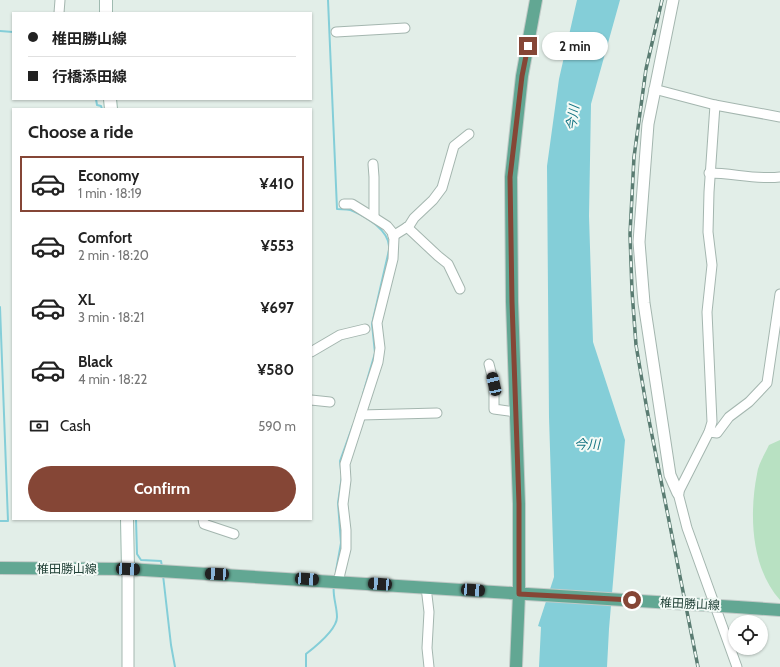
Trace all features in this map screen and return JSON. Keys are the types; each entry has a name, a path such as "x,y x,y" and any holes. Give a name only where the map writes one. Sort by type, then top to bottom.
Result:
{"main road":[{"path":"106,0 106,12"},
{"path":"516,667 523,594 512,302 510,177 522,76 536,0"},
{"path":"127,520 128,569"},
{"name":"椎田勝山線","path":"0,568 128,569 780,610"}],"street":[{"path":"59,12 60,0"},
{"path":"673,0 654,89 644,161 639,242 644,303 670,475 678,493 687,528 737,667"},
{"path":"336,32 405,28"},
{"path":"654,89 715,105 780,117"},
{"path":"678,493 709,432 712,408 709,379 707,312 712,265 708,232 709,173 715,105"},
{"path":"393,236 407,227 414,218 433,200 442,188 454,146 469,134"},
{"path":"373,164 374,217"},
{"path":"709,173 725,173 758,178 780,177"},
{"path":"338,582 346,549 346,530 343,504 346,480 345,464 380,348 377,323 395,245 393,236 387,226 352,204 344,204"},
{"path":"407,227 448,264 460,288"},
{"path":"709,432 717,433 728,417 749,402 767,382 780,294"},
{"path":"312,351 340,335 365,329"},
{"path":"489,364 494,384 494,409 516,412"},
{"path":"312,400 330,402"},
{"path":"361,415 437,413"},
{"path":"203,520 204,524 234,534"},
{"path":"128,569 128,667"},
{"path":"426,587 429,612 427,648 429,667"}],"green space":[{"path":"780,440 780,600 770,587 758,557 753,523 753,506 758,470 762,459 769,445"}],"water":[{"name":"今川","path":"577,0 620,0 591,104 589,216 593,342 625,440 607,667 539,667 541,627 538,626 554,577 549,417 547,166 559,79"}],"waterway":[{"path":"328,0 337,209 351,210 370,220 381,229 388,240 389,246"},
{"path":"0,31 12,32"},
{"path":"96,100 97,105 101,106 102,108"},
{"path":"363,394 375,353 372,324 389,250"},
{"path":"0,307 8,521 0,521"},
{"path":"341,470 340,461 353,425"},
{"path":"336,571 341,543 338,503 342,476"},
{"path":"136,520 137,554 141,560 161,561 162,567"},
{"path":"163,575 175,667"},
{"path":"306,667 306,654 330,633 336,622 337,613 334,585"}],"railway":[{"path":"662,0 646,69 634,157 630,234 632,291 636,345 647,410 698,667"}],"route":[{"path":"528,46 522,76 510,177 512,302 519,504 519,594 632,600"}]}
